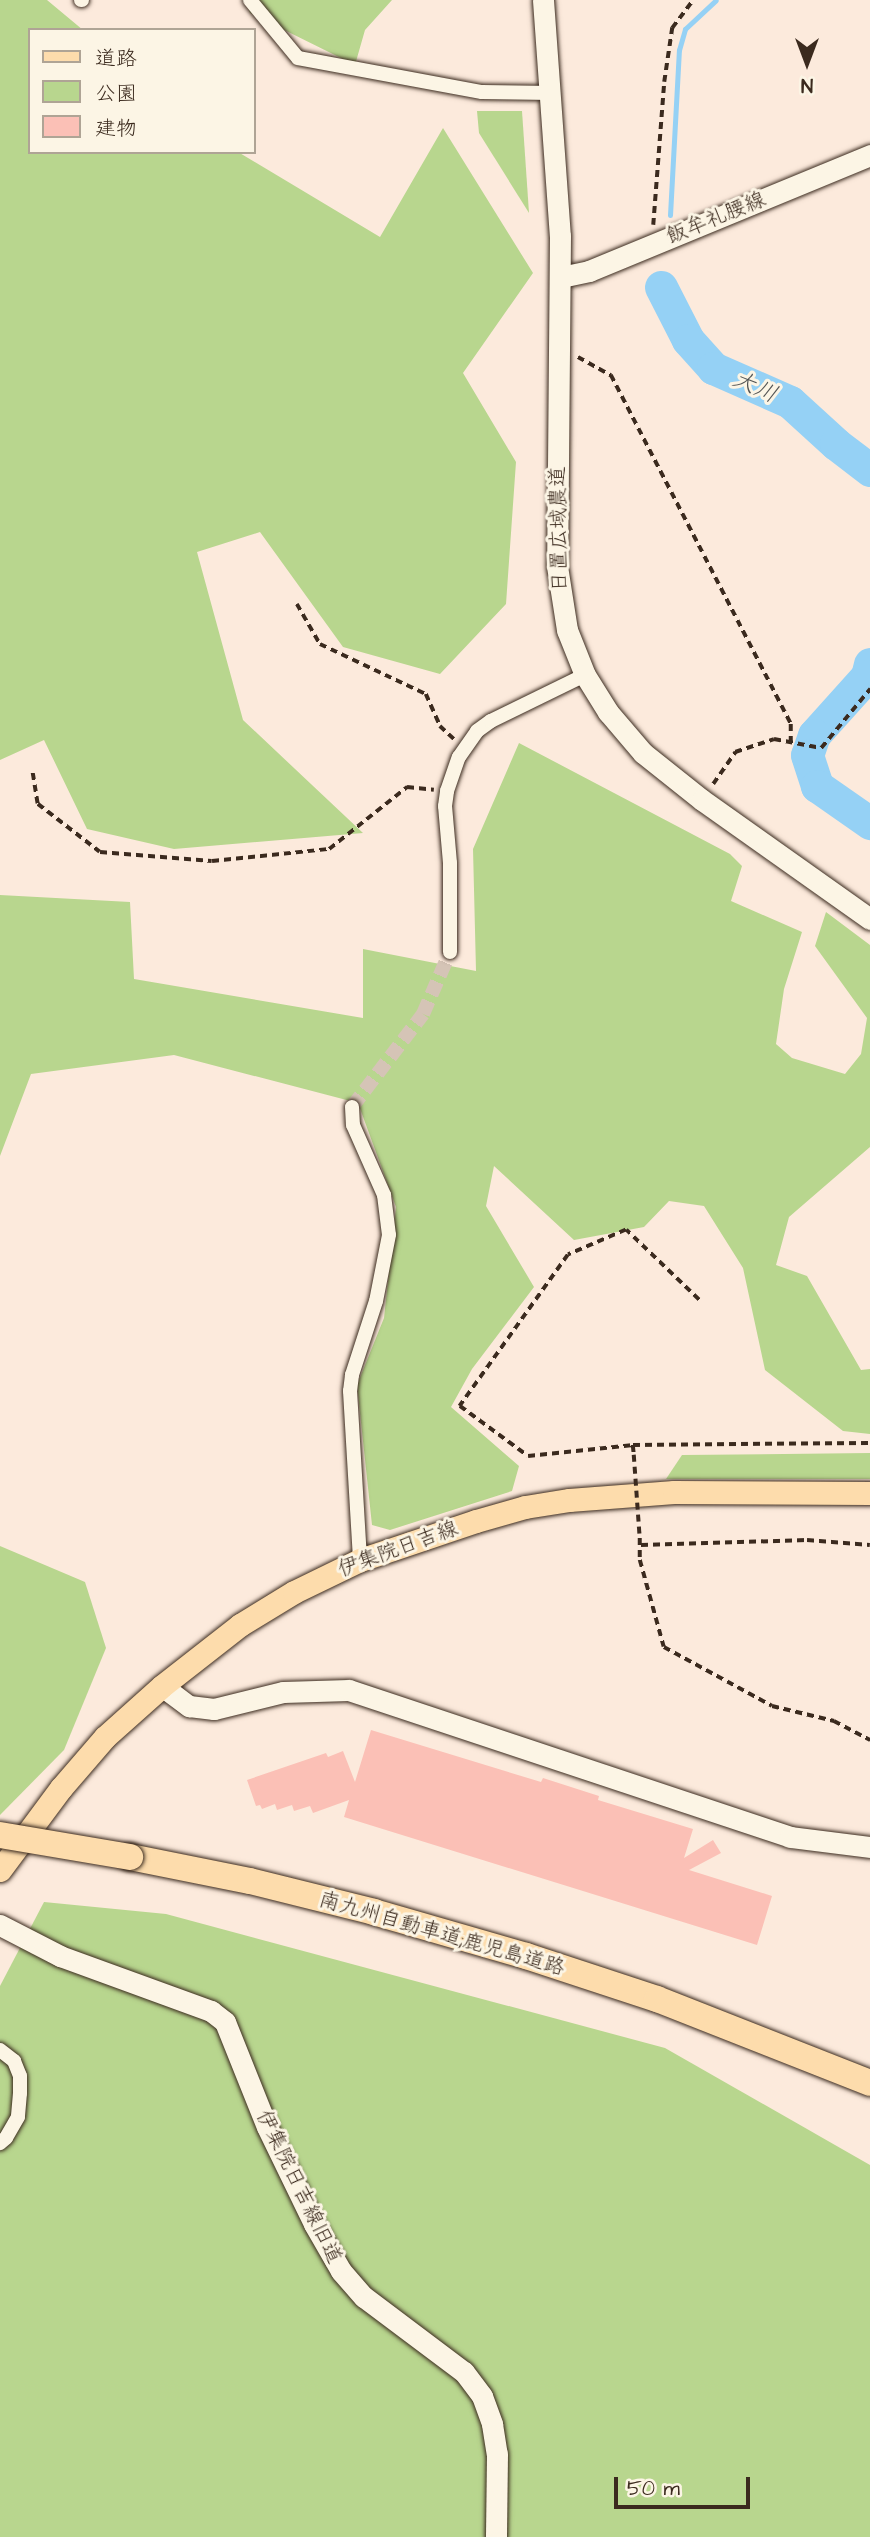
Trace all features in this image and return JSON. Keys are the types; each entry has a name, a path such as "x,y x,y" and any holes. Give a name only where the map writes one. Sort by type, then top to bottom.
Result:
{"highway":[{"name":"南九州自動車道;鹿児島道路","path":"2,1855 130,1857 349,1906 526,1956 657,1999 870,2083"}],"main road":[{"name":"伊集院日吉線","path":"2,1855 105,1737 162,1685 240,1625 294,1592 360,1560 476,1521 569,1500 674,1492 870,1493"}],"street":[{"path":"250,0 298,58 482,92 552,93"},
{"name":"日置広域農道","path":"543,0 552,93 561,277 558,591 567,630 585,675 608,712 643,753 702,800 870,919"},
{"name":"飯牟礼腰線","path":"561,277 589,271 870,155"},
{"path":"450,952 447,791 464,747 477,731 491,721 585,675"},
{"path":"352,1107 352,1125 384,1195 389,1235 376,1301 351,1383 360,1560"},
{"path":"162,1685 189,1706 214,1709 283,1692 349,1690 790,1837 870,1847"},
{"name":"伊集院日吉線旧道","path":"0,1925 60,1956 211,2011 225,2022 267,2127 314,2224 341,2271 364,2297 464,2372 482,2396 492,2424 497,2454 496,2537"},
{"path":"0,2050 14,2061 20,2076 18,2117 0,2143"}],"path":[{"path":"652,244 664,82 672,28 693,0"},
{"path":"560,351 588,360 611,375 791,724 791,742"},
{"path":"298,604 320,644 426,694 440,726 464,747"},
{"path":"702,800 735,752 774,739 821,748 870,689"},
{"path":"33,773 38,804 100,852 212,861 329,849 407,787 447,791"},
{"path":"699,1300 626,1230 568,1255 460,1406 528,1456 634,1446 870,1443"},
{"path":"634,1446 640,1560 664,1647 772,1706 834,1721 870,1740"},
{"path":"641,1545 807,1540 870,1545"}],"green space":[{"path":"0,0 47,0 81,28 28,28 28,154 241,154 380,237 443,128 533,273 463,373 516,462 506,604 440,674 343,647 260,532 197,552 243,720 363,833 174,849 87,829 44,740 0,760"},
{"path":"245,0 392,0 365,30 355,65 250,13"},
{"path":"477,111 522,111 529,213 479,133"},
{"path":"519,743 730,854 742,866 731,901 802,932 784,989 776,1044 792,1058 845,1074 861,1054 867,1018 815,946 826,912 870,945 870,1147 789,1217 776,1265 807,1276 861,1370 870,1369 870,1434 843,1431 765,1370 743,1268 704,1206 669,1201 644,1227 574,1240 494,1166 486,1206 534,1287 472,1369 451,1407 519,1466 512,1491 390,1530 372,1525 357,1385 384,1318 396,1207 358,1103 174,1055 31,1074 0,1156 0,895 130,902 134,979 363,1018 363,949 476,971 473,849"},
{"path":"870,1453 870,1479 666,1479 682,1455"},
{"path":"0,1546 85,1582 106,1648 64,1750 0,1815"},
{"path":"44,1902 166,1914 665,2048 870,2165 870,2537 0,2537 0,1986"}],"building":[{"path":"371,1730 541,1782 543,1778 599,1796 598,1800 693,1829 684,1858 713,1840 721,1853 689,1870 772,1896 757,1945 344,1817 349,1800 313,1813 310,1806 294,1811 292,1805 277,1810 275,1804 262,1809 260,1805 256,1806 247,1780 326,1753 328,1757 343,1751 355,1782"}],"waterway":[{"path":"670,215 679,50 685,29 716,0"},
{"name":"大川","path":"661,287 688,340 713,368 790,402 836,444 870,470"},
{"name":"大川","path":"870,664 867,676 814,735 807,755 817,786 870,823"}],"tunnel":[{"path":"352,1107 423,1014 450,952"}]}
